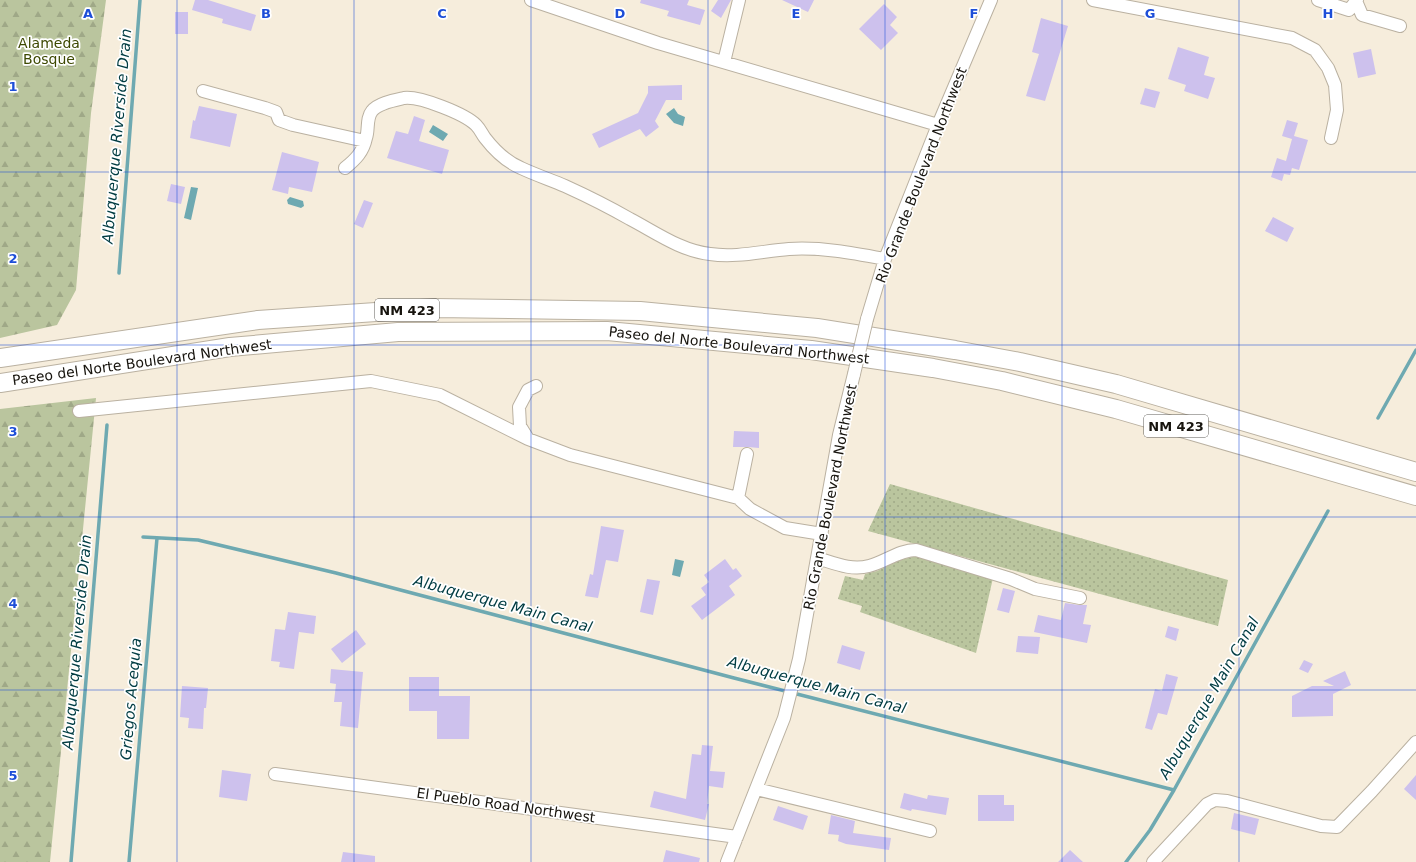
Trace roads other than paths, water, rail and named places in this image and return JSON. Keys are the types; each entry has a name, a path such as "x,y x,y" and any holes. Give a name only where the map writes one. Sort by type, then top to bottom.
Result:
{"highway":[{"name":"Paseo del Norte Boulevard Northwest","path":"0,358 258,320 435,308 640,311 817,328 1020,362 1116,384 1416,472"},
{"name":"Paseo del Norte Boulevard Northwest","path":"0,383 238,346 398,332 607,331 811,350 933,368 1002,381 1116,409 1416,496"}],"street":[{"path":"531,0 658,43 938,125"},
{"path":"724,62 739,0"},
{"name":"Rio Grande Boulevard Northwest","path":"727,862 784,718 789,699 818,558 839,435 867,319 885,259 938,125 991,0"},
{"path":"1093,0 1292,38 1315,50 1328,68 1335,85 1338,110 1331,138"},
{"path":"1318,0 1349,10 1356,0"},
{"path":"1356,0 1362,15 1400,26"},
{"path":"203,90 276,112 279,120 293,125 365,142"},
{"path":"345,168 358,157 365,142 372,111 377,106 388,102 404,98 415,98 424,100 467,118 477,126 486,139 503,157 517,166 564,186 631,219 668,240 698,252 724,255 813,248 839,250 885,259"},
{"path":"79,411 371,381 440,395 528,439 570,455 738,498 750,509 785,528 822,534"},
{"path":"528,439 520,426 519,407 528,390 536,386"},
{"path":"738,498 747,454"},
{"path":"818,558 844,566 860,568 873,565 901,553 916,550 1011,579 1035,589 1080,598"},
{"path":"1153,862 1207,804 1215,800 1227,801 1321,826 1337,827 1416,742"},
{"name":"El Pueblo Road Northwest","path":"275,774 737,837"},
{"path":"756,789 930,831"}],"water":[{"path":"674,108 678,114 685,117 683,126 674,123 666,114"},
{"path":"433,125 448,134 443,141 429,132"},
{"path":"191,187 198,188 191,220 184,218"},
{"path":"290,197 303,201 304,206 301,208 288,204 287,200"},
{"path":"675,559 684,561 680,577 672,575"}],"waterway":[{"name":"Albuquerque Riverside Drain","path":"119,273 140,0"},
{"name":"Albuquerque Main Canal","path":"1378,418 1416,350"},
{"name":"Albuquerque Riverside Drain","path":"71,862 107,425"},
{"name":"Albuquerque Main Canal","path":"1126,862 1150,830 1174,790 1328,511"},
{"name":"Albuquerque Main Canal","path":"143,537 198,540 336,573 734,678 1174,790"},
{"name":"Griegos Acequia","path":"129,862 157,538"}],"park label":[{"name":"Alameda Bosque","path":"49,52"}]}
